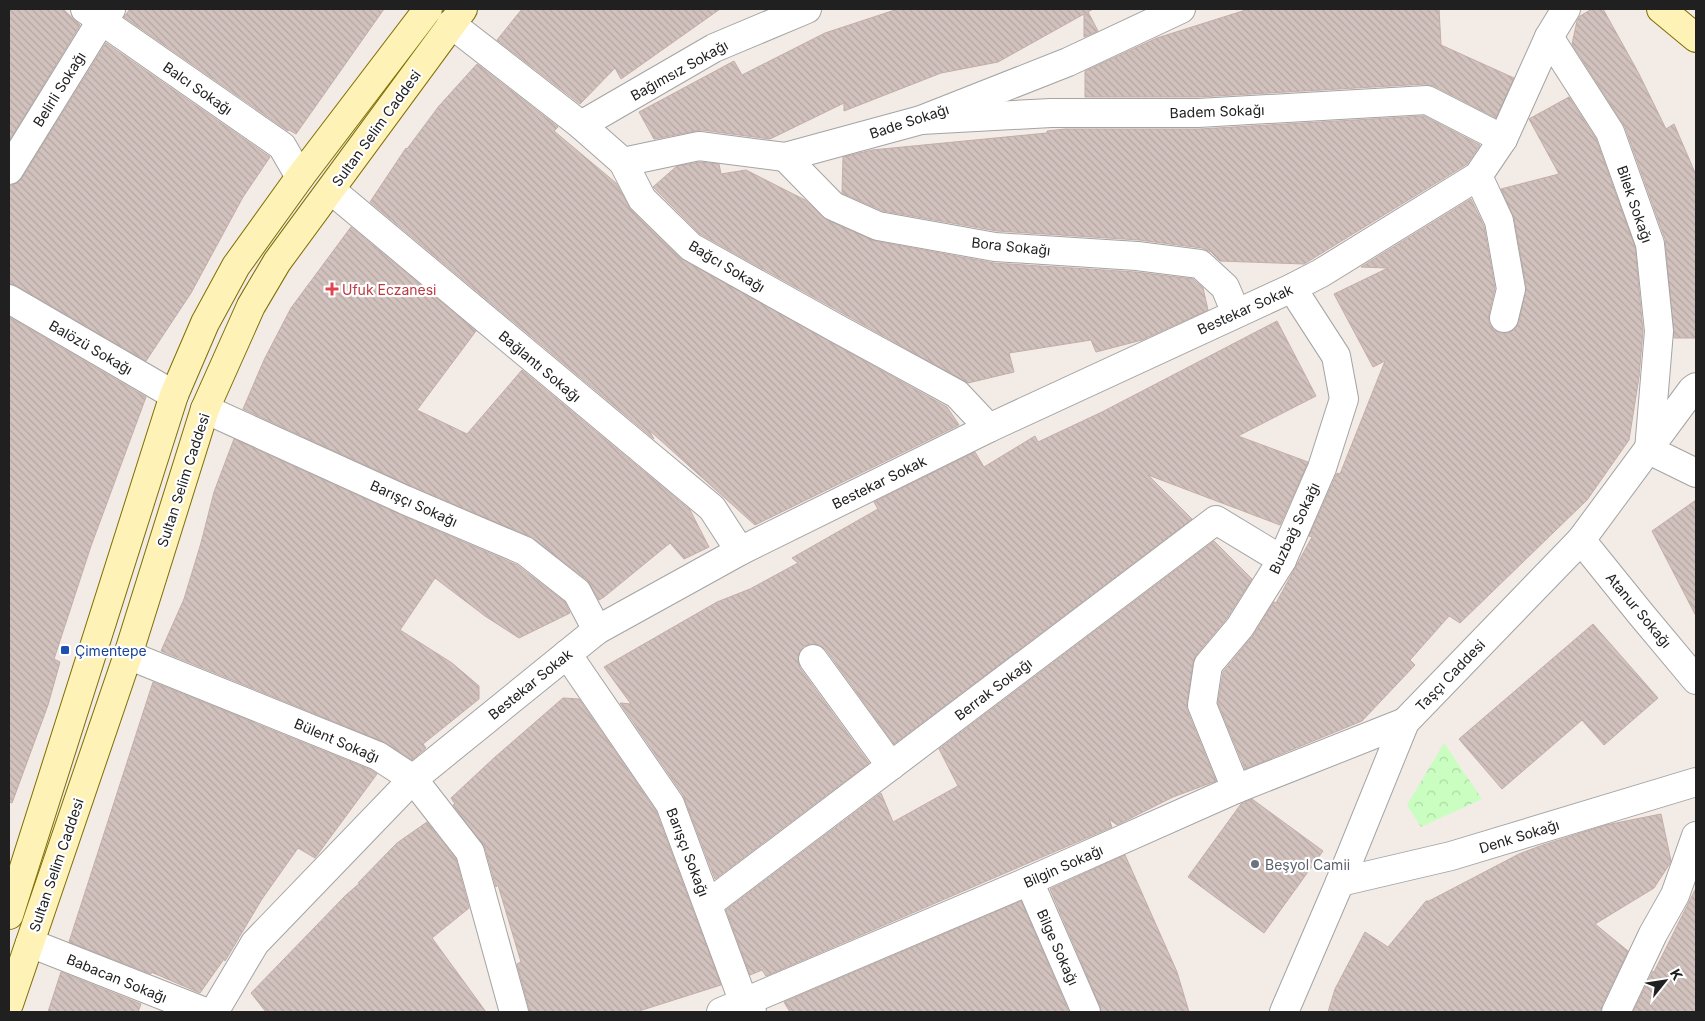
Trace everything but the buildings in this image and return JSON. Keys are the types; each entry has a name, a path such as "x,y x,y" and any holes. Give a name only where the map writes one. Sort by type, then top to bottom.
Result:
{"main road":[{"name":"Sultan Selim Caddesi","path":"9,915 174,395 205,323 236,266 300,177 428,9"},
{"path":"1660,9 1696,38"},
{"name":"Sultan Selim Caddesi","path":"9,1004 19,938 128,655 205,409 251,306 277,262 331,190 449,14"},
{"path":"300,177 331,190"},
{"path":"174,395 205,409"},
{"path":"93,654 128,655"}],"street":[{"name":"Bağımsız Sokağı","path":"580,125 714,48 807,9"},
{"name":"Bade Sokağı","path":"623,162 699,146 785,157 921,120 1068,62 1181,9"},
{"name":"Bestekar Sokak","path":"214,1012 255,943 413,779 597,630 740,551 989,428 1321,274 1478,176 1503,139 1549,37 1566,9"},
{"name":"Balcı Sokağı","path":"99,13 282,146 300,177"},
{"name":"Belirli Sokağı","path":"9,170 99,13"},
{"name":"Bağcı Sokağı","path":"449,14 623,162 642,199 691,247 957,394 989,428"},
{"name":"Bilek Sokağı","path":"1549,37 1610,132 1650,244 1659,331 1649,450"},
{"name":"Badem Sokağı","path":"921,120 1051,113 1198,113 1427,100 1503,139"},
{"name":"Bora Sokağı","path":"785,157 833,206 878,226 994,247 1137,256 1200,264 1226,287 1236,313"},
{"path":"1478,176 1499,221 1510,280 1511,290 1504,318"},
{"name":"Bağlantı Sokağı","path":"331,190 712,508 740,551"},
{"name":"Buzbağ Sokağı","path":"1236,788 1202,705 1208,665 1240,627 1282,560 1322,468 1344,398 1336,356 1292,288"},
{"name":"Balözü Sokağı","path":"9,299 174,395"},
{"name":"Taşçı Caddesi","path":"1284,1012 1340,882 1405,722 1582,540 1696,387"},
{"name":"Barışçı Sokağı","path":"205,409 404,500 525,551 577,592 597,630"},
{"path":"1649,450 1696,473"},
{"name":"Berrak Sokağı","path":"708,904 1216,520 1282,560"},
{"name":"Atanur Sokağı","path":"1582,540 1696,680"},
{"name":"Barışçı Sokağı","path":"567,654 670,804 708,904 739,1009"},
{"name":"Bülent Sokağı","path":"128,655 378,756 413,779 470,852 514,1012"},
{"path":"813,659 891,766"},
{"name":"Bilgin Sokağı","path":"739,1009 1236,788 1405,722"},
{"name":"Denk Sokağı","path":"1340,882 1451,856 1696,782"},
{"path":"1616,1012 1653,934 1686,895 1696,836"},
{"name":"Bilge Sokağı","path":"1029,881 1086,1012"},
{"name":"Babacan Sokağı","path":"19,938 204,1012"}],"green space":[{"path":"1444,743 1482,799 1421,827 1407,805"}],"place":[{"name":"Ufuk Eczanesi","path":"332,289"},
{"name":"Çimentepe","path":"65,650"},
{"name":"Beşyol Camii","path":"1255,864"}]}
